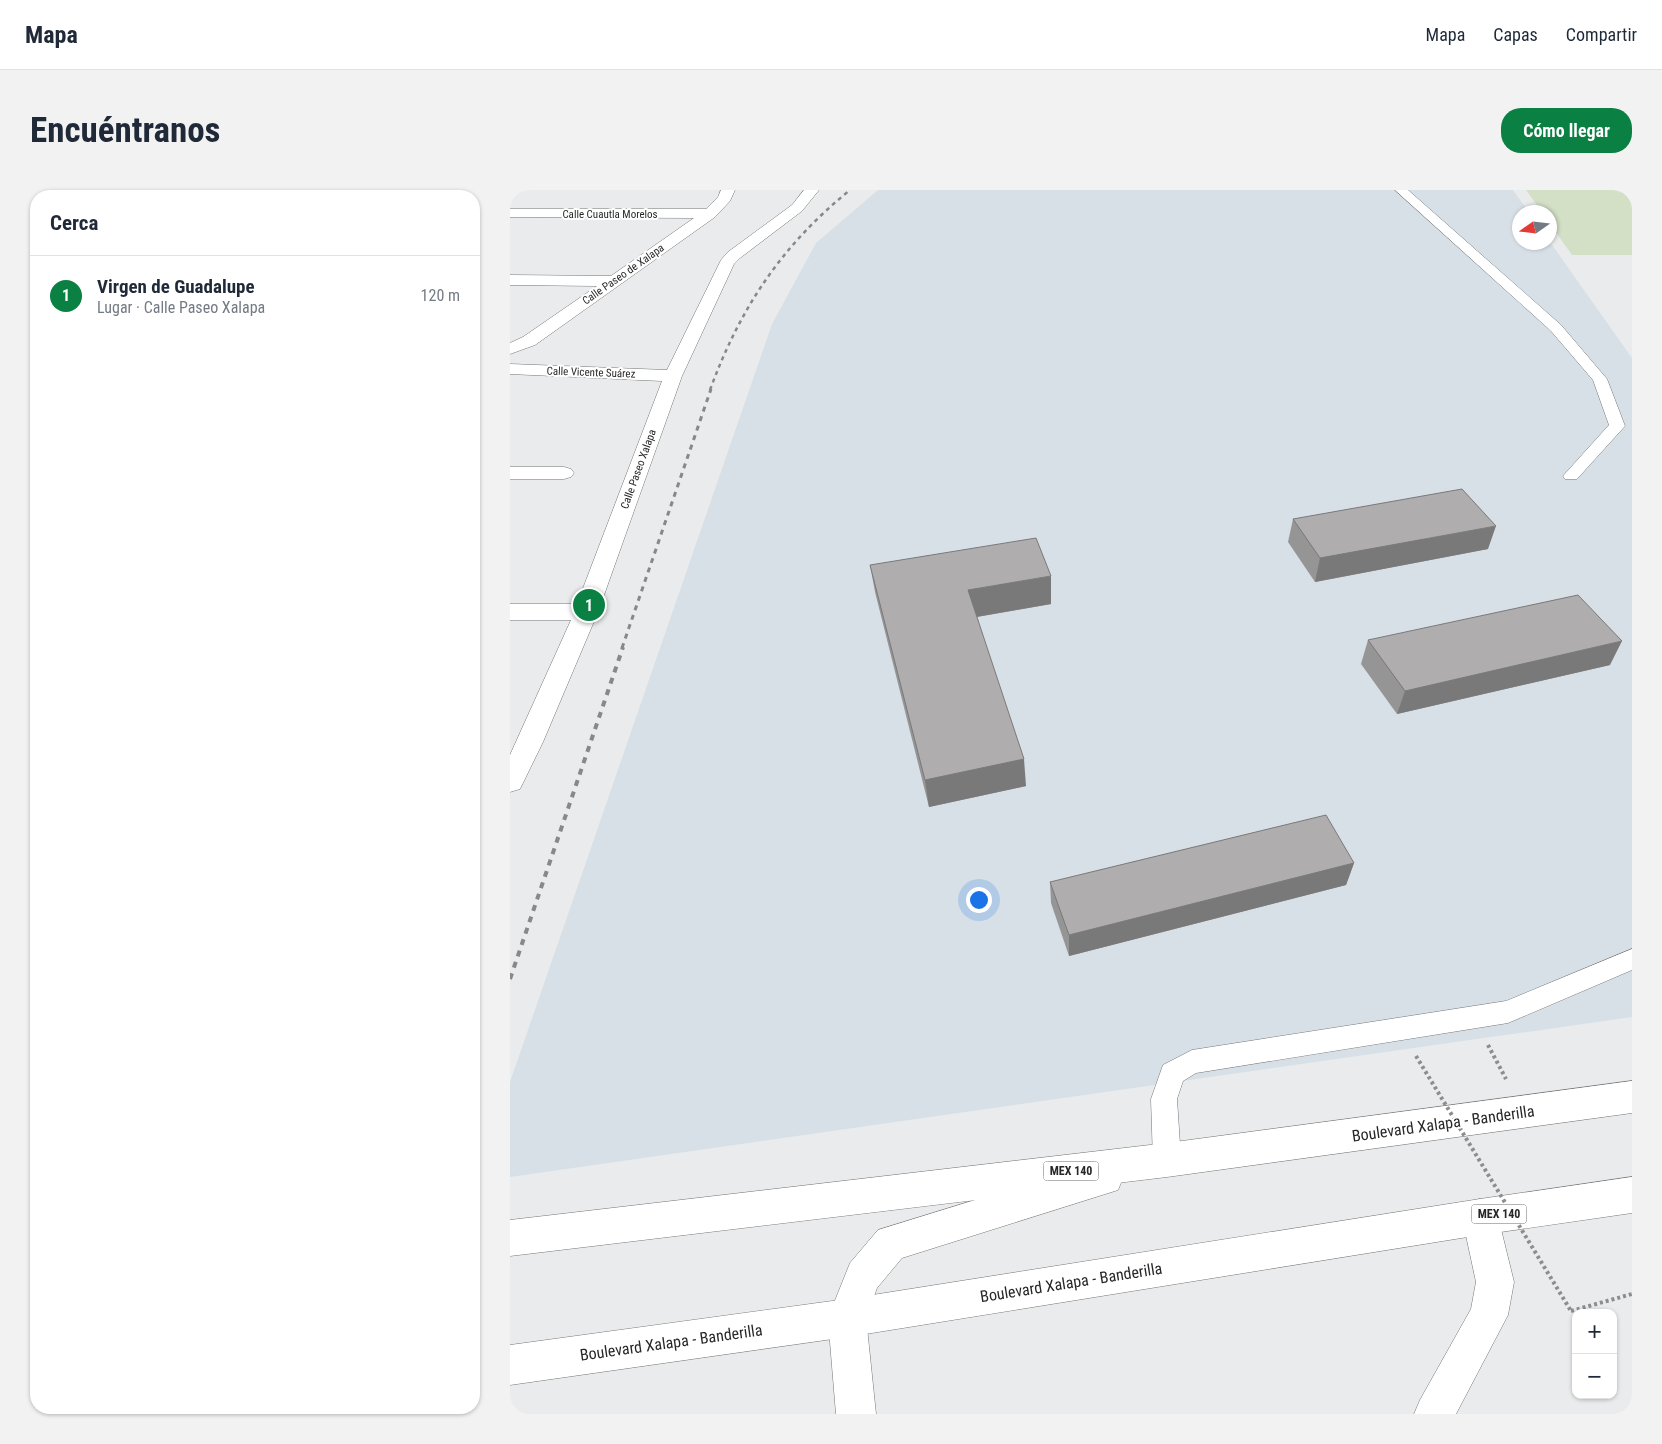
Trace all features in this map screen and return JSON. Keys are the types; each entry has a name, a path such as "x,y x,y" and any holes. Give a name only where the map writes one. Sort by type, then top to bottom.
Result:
{"main road":[{"name":"Calle Paseo de Xalapa","path":"510,349 529,341 710,214 725,198 728,190"},
{"name":"Calle Paseo Xalapa","path":"510,782 530,742 586,612 673,376 727,263 734,255 798,208 812,190"},
{"name":"Calle Cuautla Morelos","path":"510,213 710,214"},
{"path":"510,280 614,281"},
{"name":"Calle Vicente Suárez","path":"510,370 673,376"},
{"path":"510,473 564,474"},
{"path":"510,612 586,612"},
{"name":"Boulevard Xalapa - Banderilla","path":"510,1238 1167,1160 1632,1097"},
{"path":"856,1414 847,1318 863,1276 891,1243 1167,1160"},
{"name":"Boulevard Xalapa - Banderilla","path":"510,1365 847,1318 1480,1217 1631,1198"},
{"path":"1434,1414 1488,1315 1495,1282 1480,1217"}],"lane":[{"path":"1401,190 1556,328 1600,379 1617,426 1571,476"},
{"path":"1167,1160 1164,1100 1172,1073 1192,1062 1508,1012 1632,959"}],"path":[{"path":"1416,1056 1571,1311 1632,1294"}],"shaded area":[{"path":"878,190 1513,190 1524,205 1512,205 1512,250 1556,250 1632,358 1632,1017 510,1177 510,1082 772,324 816,243"}],"green space":[{"path":"1526,190 1632,190 1632,255 1572,255 1557,234 1557,205 1537,205"}],"building":[{"path":"1462,489 1496,526 1320,558 1293,519"},
{"path":"1036,538 1051,576 968,590 1024,759 925,780 870,565"},
{"path":"1578,595 1622,641 1405,691 1368,640"},
{"path":"1326,815 1354,863 1069,935 1050,882"}],"railway":[{"path":"710,390 735,332 766,280 804,233 850,190"},
{"path":"622,648 711,389"},
{"path":"510,979 623,647"}],"place":[{"name":"Virgen de Guadalupe","path":"589,605"}]}
